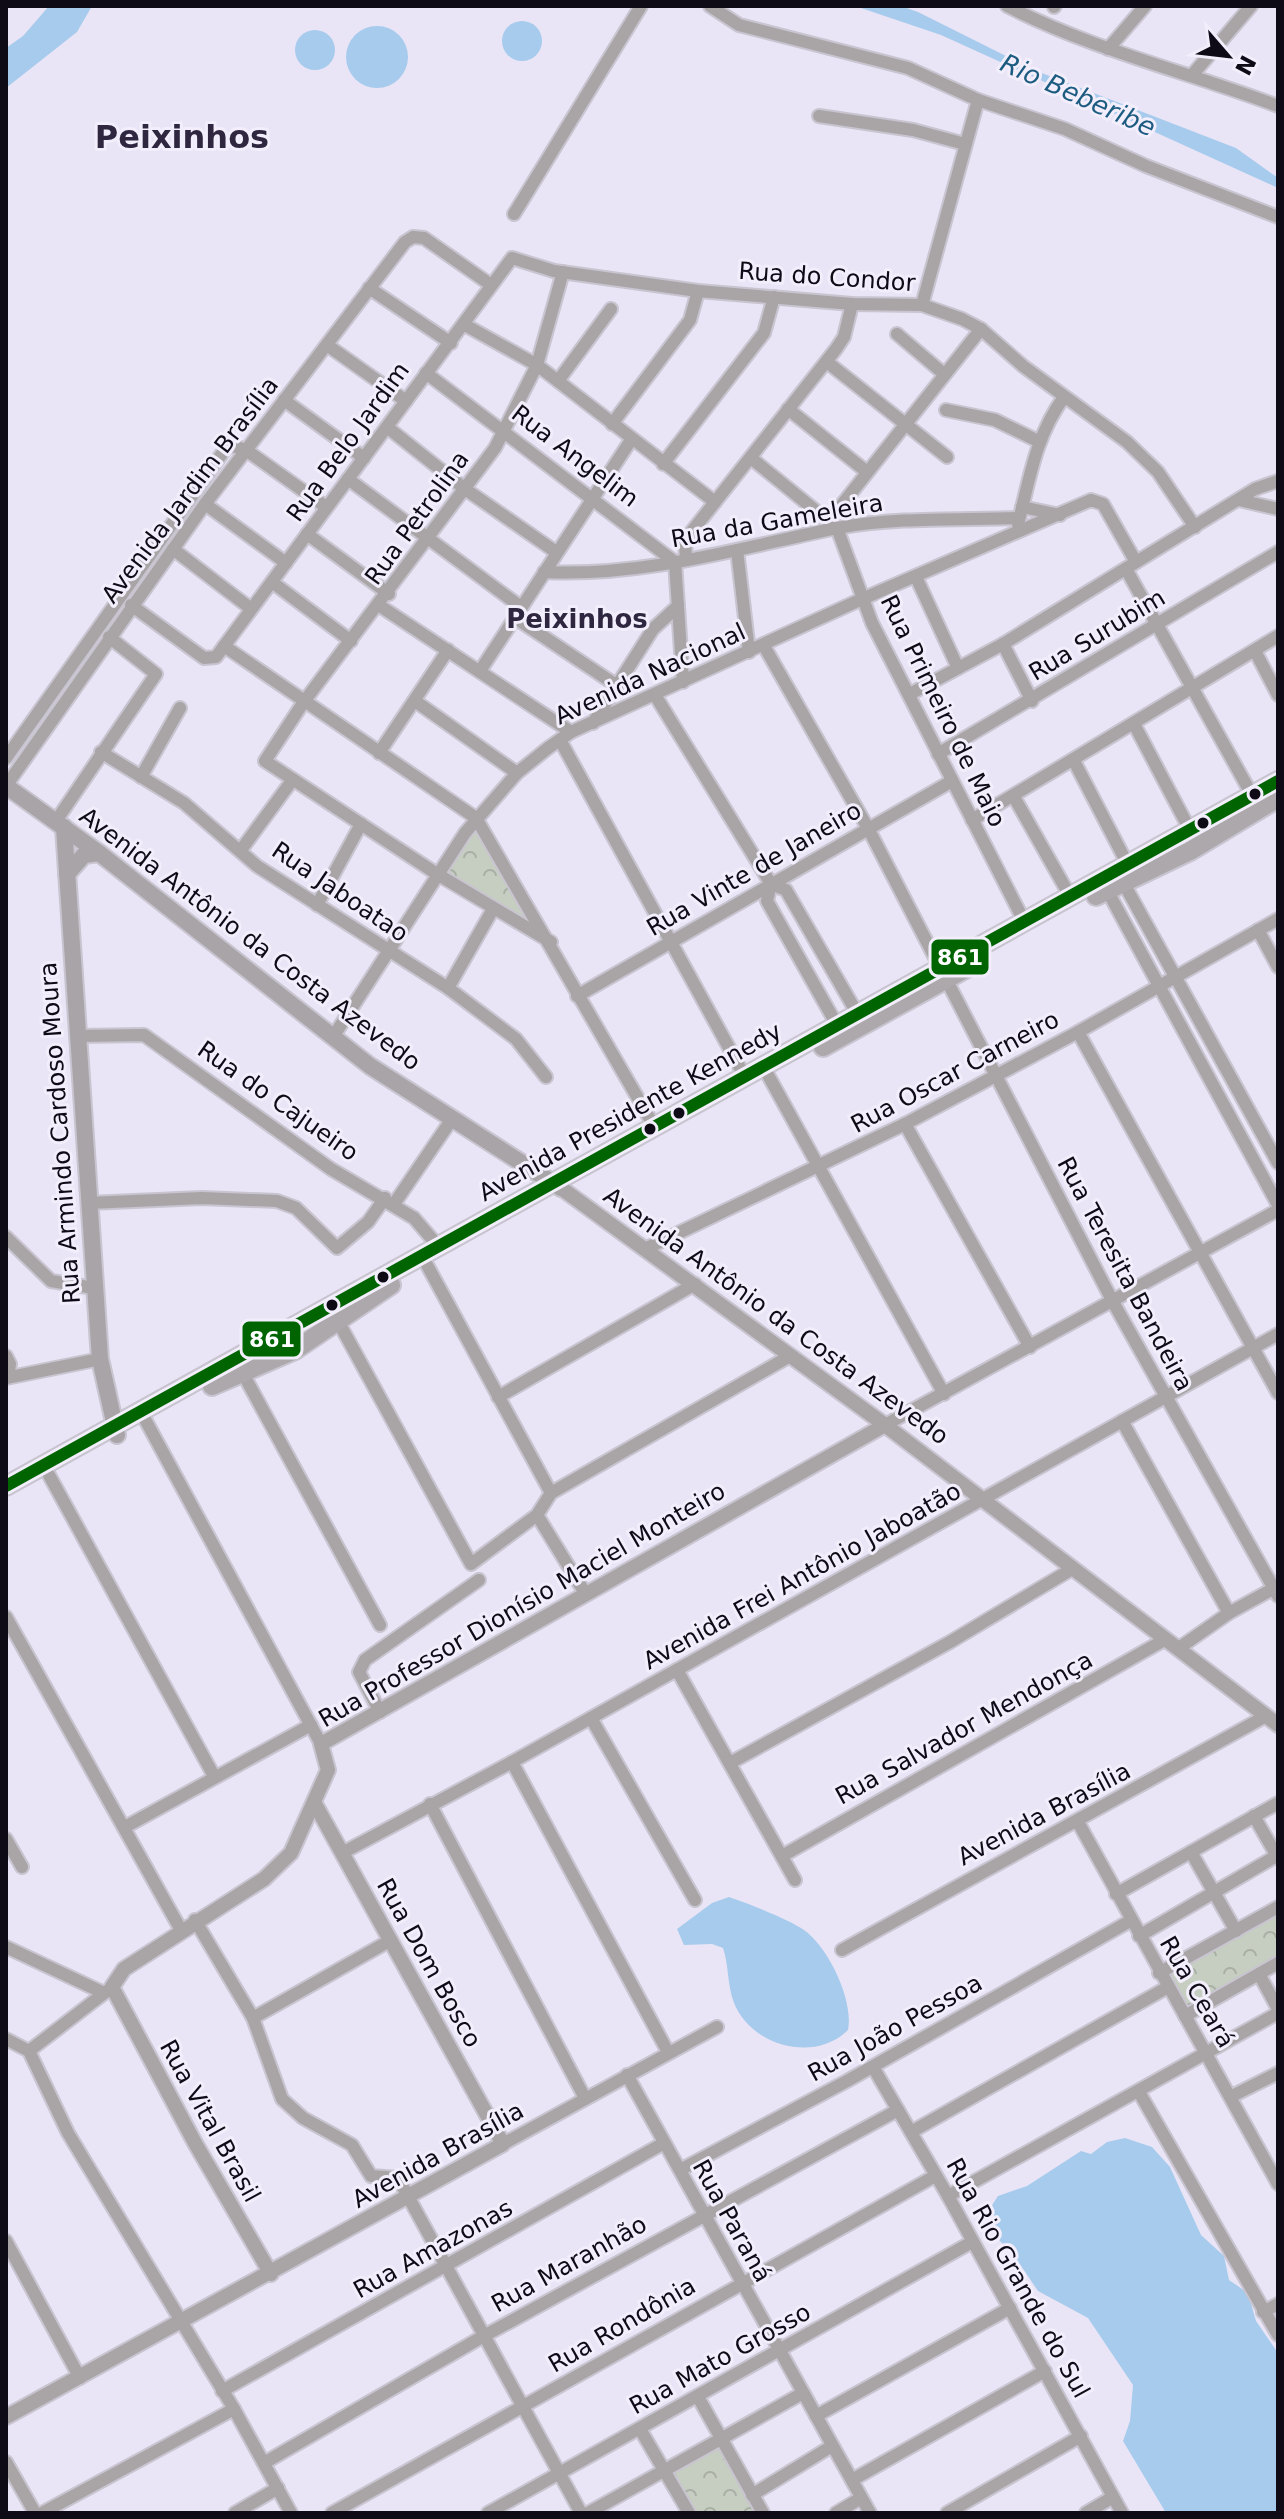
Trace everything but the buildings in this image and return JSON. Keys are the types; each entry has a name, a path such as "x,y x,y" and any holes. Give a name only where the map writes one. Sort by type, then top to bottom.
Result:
{"main road":[{"name":"Avenida Presidente Kennedy","path":"143,1416 241,1370 286,1355 339,1323 383,1290 654,1126 857,1013 941,975 1120,879 1190,830 1278,781"},
{"name":"Avenida Antônio da Costa Azevedo","path":"6,786 99,853 333,1037 452,1119 556,1185"},
{"name":"Avenida Presidente Kennedy","path":"6,1486 143,1416 438,1246 768,1075 1070,896 1190,851 1278,798"},
{"name":"Rua Armindo Cardoso Moura","path":"60,824 67,874 100,1359 116,1431"},
{"path":"67,874 84,855 99,853"},
{"name":"Avenida Presidente Kennedy","path":"6,1498 49,1475 116,1431"}],"street":[{"path":"514,214 641,6"},
{"path":"710,6 739,25 891,62 978,100 1065,129 1146,166 1278,217"},
{"path":"1007,6 1108,49 1193,74 1277,104"},
{"path":"1108,49 1145,6"},
{"path":"1193,74 1251,6"},
{"path":"922,305 978,100"},
{"path":"819,116 913,130 965,144"},
{"name":"Avenida Jardim Brasília","path":"6,786 205,504 239,448 284,400 405,242 413,237 424,238 491,285"},
{"name":"Rua Belo Jardim","path":"220,652 426,373 465,325 510,259 519,259"},
{"name":"Rua do Condor","path":"519,259 563,272 698,291 852,304 922,305 981,329 1140,454 1165,482 1195,527"},
{"name":"Rua Petrolina","path":"291,782 267,765 268,752 430,539 506,430 537,365 563,272"},
{"path":"369,288 451,343"},
{"path":"612,424 690,320 698,291"},
{"path":"663,464 764,333 774,297"},
{"path":"683,682 678,606 685,540 827,362 844,337 852,304"},
{"path":"558,381 611,309"},
{"path":"465,325 537,365 715,502"},
{"path":"751,458 833,524 867,472 981,329"},
{"path":"897,334 944,374"},
{"path":"327,345 406,401"},
{"path":"827,362 947,457"},
{"name":"Rua Angelim","path":"426,373 681,561"},
{"path":"1015,534 1038,441 1064,397"},
{"path":"284,400 364,458"},
{"path":"788,409 867,472"},
{"path":"946,410 995,420 1038,441"},
{"path":"387,427 465,489 556,552"},
{"path":"480,671 631,440"},
{"name":"Avenida Jardim Brasília","path":"6,758 226,448 239,448"},
{"path":"239,448 326,507"},
{"path":"348,479 430,539 517,612 616,685"},
{"path":"910,694 1003,644 1255,489 1278,481"},
{"name":"Avenida Nacional","path":"333,1037 476,818 517,773 571,732 862,599 1091,500 1103,504 1157,624 1252,795"},
{"path":"1239,500 1278,509"},
{"path":"205,504 286,563"},
{"name":"Rua da Gameleira","path":"544,572 624,570 681,561 737,550 833,524 1021,512 1060,515"},
{"name":"Rua Primeiro de Maio","path":"833,524 862,599 1025,923"},
{"path":"307,534 389,594"},
{"path":"173,549 250,608"},
{"path":"737,550 749,652"},
{"name":"Rua Surubim","path":"938,754 1032,701 1278,552"},
{"path":"916,577 958,668"},
{"path":"272,582 351,641"},
{"path":"131,605 204,658 220,652 303,703 476,818 551,942 577,996 654,1126"},
{"path":"380,606 571,732"},
{"path":"593,723 660,620 678,606"},
{"path":"972,820 1278,636"},
{"path":"60,824 101,752 156,674 109,637"},
{"path":"1003,644 1032,701"},
{"name":"Rua Teresita Bandeira","path":"764,646 869,830 941,975 1113,1302 1277,1590"},
{"path":"379,753 448,650"},
{"path":"1255,651 1278,695"},
{"path":"655,695 771,884 786,890 857,1013"},
{"path":"415,701 517,773"},
{"path":"141,777 180,708"},
{"path":"1134,724 1190,830"},
{"path":"560,740 744,1075"},
{"name":"Rua Jaboatao","path":"101,752 184,803 257,866 448,988 516,1039 546,1077"},
{"path":"885,1425 1113,1302 1278,1208 1160,985 1074,761"},
{"name":"Rua Vinte de Janeiro","path":"577,996 952,781"},
{"path":"241,850 291,782 551,942"},
{"path":"1014,797 1070,896"},
{"path":"317,905 361,824"},
{"path":"1120,879 1226,1063 1278,1163"},
{"path":"771,884 767,901 837,1025"},
{"path":"448,988 493,909"},
{"name":"Rua Oscar Carneiro","path":"645,1249 905,1124 1078,1032 1278,919"},
{"path":"1258,930 1278,967"},
{"path":"1078,1032 1198,1254 1278,1393"},
{"name":"Rua do Cajueiro","path":"77,1036 144,1035 331,1169 390,1201 414,1218 438,1246"},
{"path":"1207,1073 1226,1063"},
{"path":"768,1075 944,1394"},
{"path":"89,1203 202,1198 286,1202 337,1248 390,1201 452,1119"},
{"path":"905,1124 1030,1347"},
{"path":"1243,1141 1262,1131"},
{"name":"Avenida Antônio da Costa Azevedo","path":"556,1185 885,1425 1272,1720"},
{"path":"6,1237 51,1281 94,1288"},
{"path":"427,1265 551,1493"},
{"path":"498,1397 695,1284"},
{"path":"339,1323 465,1560 473,1564 537,1515 551,1493 790,1356"},
{"name":"Avenida Frei Antônio Jaboatão","path":"344,1852 512,1762 1278,1334"},
{"path":"6,1356 10,1364 7,1378 100,1359"},
{"path":"241,1370 380,1625"},
{"path":"143,1416 321,1744"},
{"path":"1122,1421 1229,1613"},
{"name":"Rua Professor Dionísio Maciel Monteiro","path":"29,2051 108,1990 134,1960 264,1879 279,1866 302,1835 328,1770 321,1744 885,1425"},
{"path":"49,1475 214,1776"},
{"path":"537,1515 585,1593"},
{"path":"730,1763 950,1642 1072,1569"},
{"path":"380,1712 359,1672 365,1660 479,1580"},
{"name":"Rua Salvador Mendonça","path":"782,1856 1229,1613 1277,1590"},
{"path":"6,1617 181,1930"},
{"path":"677,1670 795,1880"},
{"path":"591,1718 695,1900"},
{"name":"Avenida Brasília","path":"842,1950 1272,1720"},
{"path":"125,1827 311,1725"},
{"path":"512,1762 668,2052"},
{"path":"1116,1894 1278,1803"},
{"name":"Rua Dom Bosco","path":"315,1804 503,2144"},
{"path":"430,1804 585,2098"},
{"path":"1139,1936 1278,1856 1254,1816"},
{"name":"Rua Ceará","path":"1078,1822 1278,2184"},
{"path":"6,1839 22,1867"},
{"path":"1191,1852 1236,1931"},
{"path":"1159,1973 1278,1907"},
{"path":"195,1920 253,2018 282,2099 315,2126 352,2145 371,2176 398,2178 482,2337 581,2513"},
{"name":"Rua João Pessoa","path":"680,2170 873,2067 1130,1921"},
{"path":"253,2018 391,1940"},
{"path":"6,1947 108,1990"},
{"path":"1185,2016 1278,1963"},
{"path":"948,2196 1139,2092 1278,2011 1259,1974"},
{"path":"911,2132 1168,1987"},
{"name":"Rua Vital Brasil","path":"108,1990 271,2274"},
{"name":"Avenida Brasília","path":"6,2417 717,2027"},
{"path":"6,2039 29,2051 68,2133 234,2409 291,2513"},
{"name":"Rua Rio Grande do Sul","path":"873,2067 948,2196 1122,2513"},
{"path":"1232,2096 1278,2073"},
{"name":"Rua Paraná","path":"627,2075 870,2513"},
{"path":"1139,2092 1278,2335"},
{"name":"Rua Maranhão","path":"264,2463 482,2337 898,2110"},
{"name":"Rua Amazonas","path":"222,2391 445,2269 664,2143"},
{"name":"Rua Rondônia","path":"332,2513 523,2408 740,2282 935,2176"},
{"path":"6,2241 80,2378"},
{"name":"Rua Mato Grosso","path":"488,2513 558,2471 698,2397 972,2242"},
{"path":"1263,2312 1278,2304"},
{"path":"816,2416 1010,2308"},
{"path":"852,2480 1045,2371"},
{"path":"588,2513 803,2393"},
{"path":"698,2397 763,2513"},
{"path":"42,2513 234,2409"},
{"path":"640,2429 689,2513"},
{"path":"947,2513 1081,2436"},
{"path":"752,2495 832,2446"},
{"path":"6,2462 35,2513"},
{"path":"235,2513 278,2488"},
{"path":"1086,2513 1113,2497"},
{"path":"836,2513 861,2498"}],"green space":[{"path":"475,832 538,931 444,875"},
{"path":"1278,1907 1278,1957 1185,2010 1163,1972"},
{"path":"721,2446 759,2513 688,2513 667,2475"}],"water":[{"path":"49,6 92,6 77,32 6,88 6,48 23,36"},
{"name":"Rio Beberibe","path":"855,6 901,6 918,12 1034,70 1236,148 1278,178 1278,188 941,35"},
{"path":"522,21 536,27 542,41 536,55 522,61 508,55 502,41 508,27"},
{"path":"377,26 399,35 408,57 399,79 377,88 355,79 346,57 355,35"},
{"path":"315,30 329,36 335,50 329,64 315,70 301,64 295,50 301,36"},
{"path":"729,1897 789,1921 813,1938 838,1976 847,2005 848,2030 819,2046 802,2048 769,2040 743,2018 732,1996 723,1948 712,1944 684,1945 677,1929 712,1903"},
{"path":"1125,2138 1152,2147 1170,2167 1201,2235 1224,2256 1229,2280 1248,2293 1256,2321 1278,2353 1278,2513 1166,2513 1123,2441 1130,2421 1133,2385 1088,2318 1038,2291 1013,2254 998,2239 985,2216 998,2196 1027,2186 1081,2151 1091,2154 1107,2142"}],"transit line":[{"name":"861","path":"6,1486 1278,781"}],"district":[{"name":"Peixinhos","path":"182,137"},
{"name":"Peixinhos","path":"577,619"}]}
